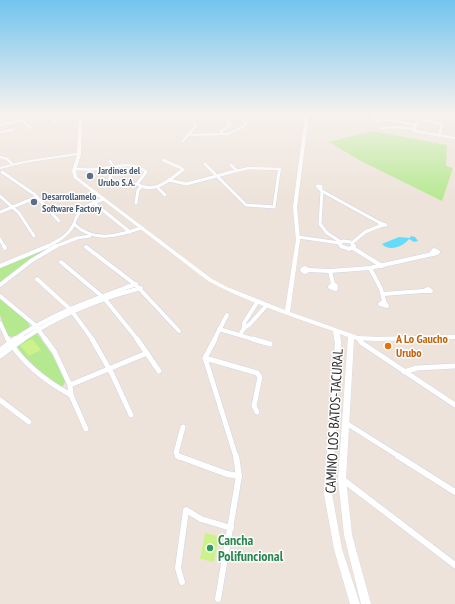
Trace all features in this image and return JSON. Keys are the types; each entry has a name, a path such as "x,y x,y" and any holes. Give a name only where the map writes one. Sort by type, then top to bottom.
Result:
{"street":[{"path":"80,142 79,154 74,169 75,177 210,280 267,305 355,337 377,339 455,337"},
{"path":"287,312 298,239 295,207 303,142"},
{"path":"0,168 12,164 79,154"},
{"path":"0,157 7,159 12,164"},
{"path":"158,188 183,169 168,164 163,160"},
{"path":"110,161 114,167"},
{"path":"169,180 186,184 218,175 249,168 280,169 274,207 246,205 218,175 205,164"},
{"path":"74,169 93,170 132,165 145,170 144,175 137,184 123,187"},
{"path":"231,165 237,171"},
{"path":"109,180 114,167"},
{"path":"2,172 36,196 59,221"},
{"path":"137,184 141,187 158,188 166,195"},
{"path":"136,202 138,190 141,187"},
{"path":"352,243 365,232 380,224 322,190 320,224 324,230 347,249 353,248 378,261 382,266"},
{"path":"0,196 26,221 34,236"},
{"path":"0,211 36,196"},
{"path":"0,266 48,246 70,232 78,212 85,206 104,199"},
{"path":"94,202 130,232"},
{"path":"74,224 78,230 91,236"},
{"path":"0,285 33,260 49,250 71,240 91,236 114,236 141,228"},
{"path":"0,238 5,248"},
{"path":"298,239 340,243 346,241 352,243"},
{"path":"352,243 354,245 353,248"},
{"path":"48,246 55,247"},
{"path":"48,246 49,250"},
{"path":"86,247 141,288 178,331"},
{"path":"309,270 330,271 370,268 431,254"},
{"path":"61,262 79,274 103,296 126,322 159,371"},
{"path":"370,268 383,294 384,301"},
{"path":"330,271 332,284"},
{"path":"37,280 70,309 89,334 110,369 131,415"},
{"path":"0,350 36,326 70,309 136,284"},
{"path":"103,296 141,288"},
{"path":"383,294 423,291"},
{"path":"0,296 36,326 54,351 70,385 71,395 86,429"},
{"path":"240,335 244,328 244,323 258,301"},
{"path":"244,328 250,324 267,305"},
{"path":"253,309 261,312"},
{"path":"218,599 239,476 238,464 205,358 227,315"},
{"path":"0,324 11,344 35,371 54,386 71,395"},
{"path":"219,329 270,344"},
{"name":"CAMINO LOS BATOS-TACURAL","path":"336,330 338,343 328,494 338,549 355,604"},
{"path":"355,337 404,372 455,405"},
{"name":"CAMINO LOS BATOS-TACURAL","path":"355,337 342,479 348,535 366,604"},
{"path":"0,356 11,344"},
{"path":"70,385 147,353"},
{"path":"205,358 257,373 260,377 254,406 257,412"},
{"path":"404,372 417,368 455,366"},
{"path":"0,400 29,422"},
{"path":"346,423 455,492"},
{"path":"182,428 176,453 179,457 227,474 239,476"},
{"path":"342,479 455,565"},
{"path":"182,582 178,568 186,510 201,519 231,528"}],"green space":[{"path":"329,142 432,142 447,145 446,166 453,168 442,201 361,161"},
{"path":"47,248 48,249 0,283 0,268"},
{"path":"0,299 22,316 30,327 15,336 8,337 0,315"},
{"path":"37,333 53,356 64,379 65,382 61,387 36,368 15,346"},
{"path":"32,339 41,350 29,356 20,345"},
{"name":"Cancha Polifuncional","path":"205,533 219,536 214,562 200,559"}],"water":[{"path":"411,236 415,237 418,241 414,242 409,239 396,248 388,248 382,244 399,237 410,238"}],"place":[{"name":"Jardines del Urubo S.A.","path":"90,176"},
{"name":"Desarrollamelo Software Factory","path":"34,202"},
{"name":"A Lo Gaucho Urubo","path":"388,346"},
{"name":"Cancha Polifuncional","path":"210,548"}]}
